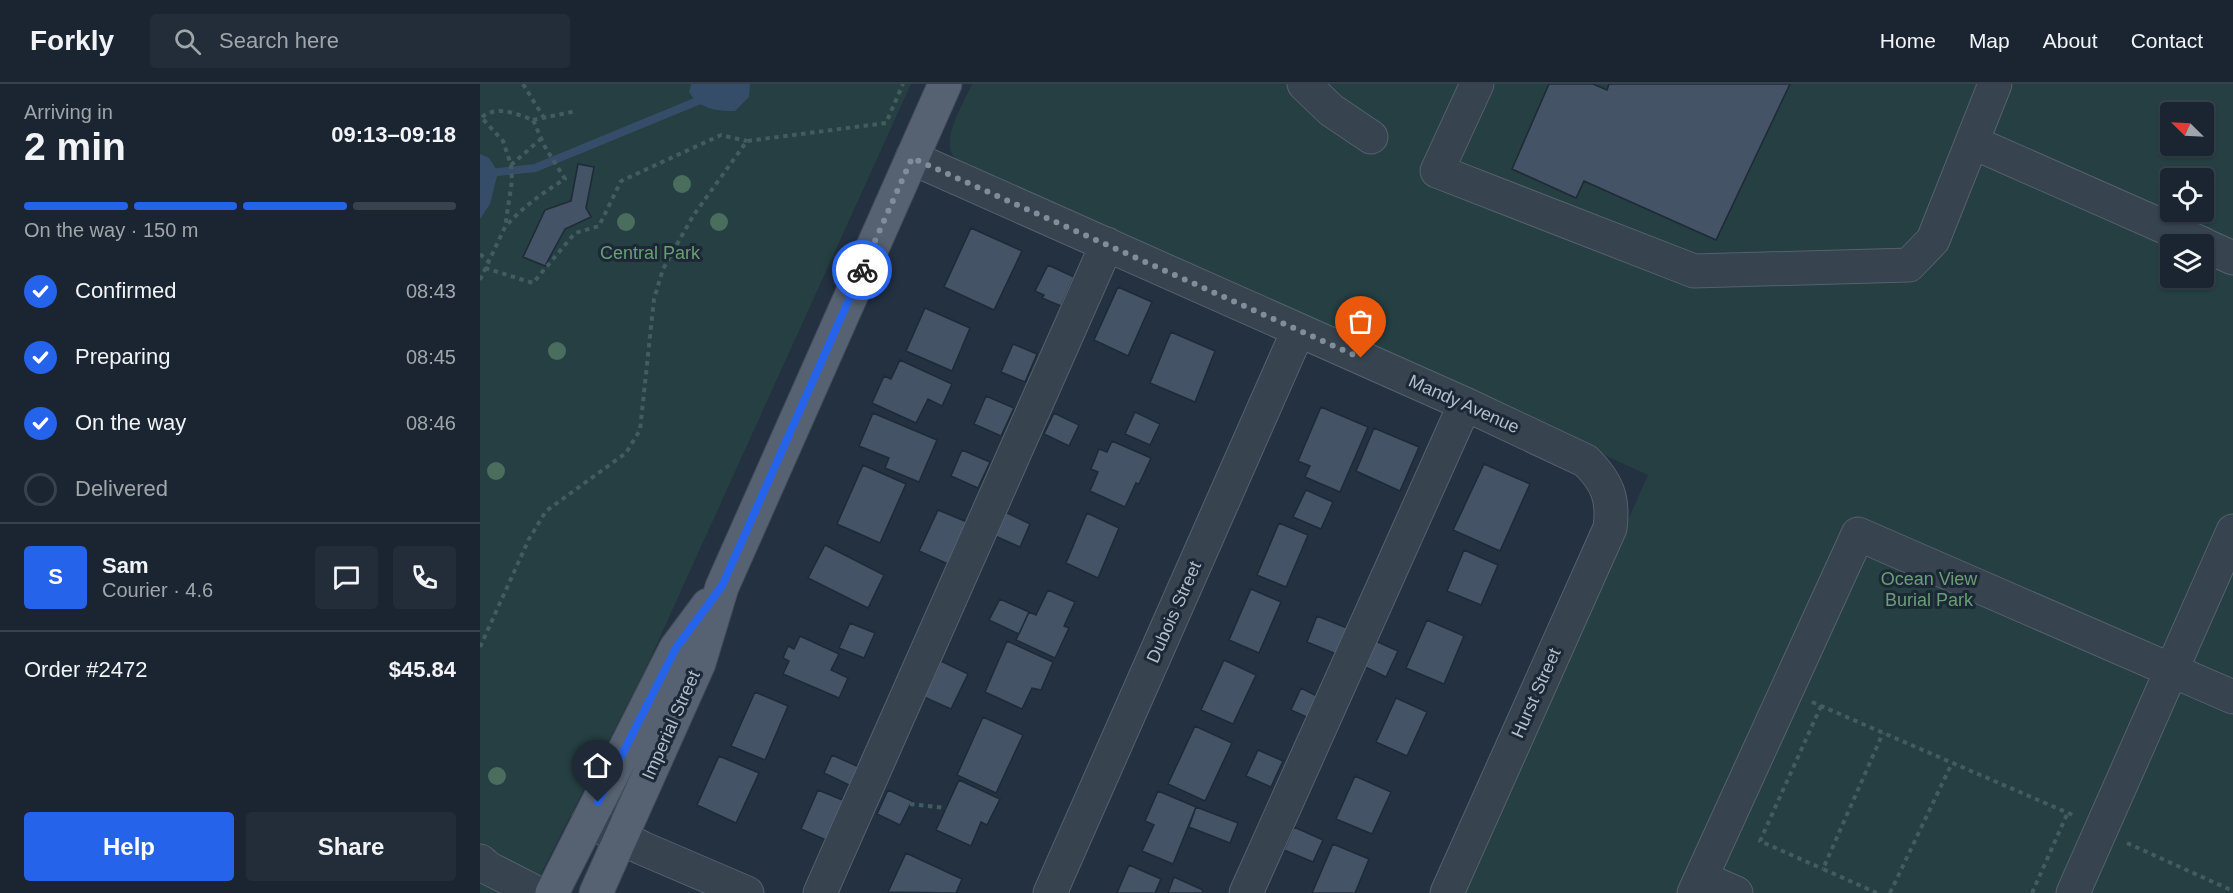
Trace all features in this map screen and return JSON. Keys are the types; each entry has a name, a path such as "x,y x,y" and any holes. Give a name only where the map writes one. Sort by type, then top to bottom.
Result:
{"main road":[{"name":"Imperial Street","path":"596,893 699,663 722,586 945,84"},
{"name":"Imperial Street","path":"552,893 676,648 722,586"}],"street":[{"path":"1304,84 1331,110 1371,137"},
{"path":"1477,84 1437,171 1694,271 1909,265 1934,240 1995,84"},
{"path":"1972,142 2178,234"},
{"name":"Mandy Avenue","path":"912,158 1465,404 1586,461 1599,474 1608,490"},
{"path":"819,893 1107,244"},
{"path":"2214,250 2233,258"},
{"name":"Dubois Street","path":"1050,893 1298,331"},
{"path":"1246,893 1465,404"},
{"name":"Hurst Street","path":"1447,893 1610,528 1612,510 1608,490"},
{"path":"2073,893 2233,531"},
{"path":"1736,893 1698,885 1858,534 2233,698"},
{"path":"588,821 747,893"},
{"path":"480,861 488,868 537,893"}],"path":[{"path":"523,84 544,118"},
{"path":"485,268 533,283 575,233 599,226 621,181 721,135 747,141 886,123 903,84"},
{"path":"505,227 512,181 511,165 503,141 481,117 488,112 501,111 515,113 533,120 576,111"},
{"path":"480,280 505,227 519,211 540,194 565,179 545,147 533,120"},
{"path":"511,165 542,138"},
{"path":"480,647 529,539 546,511 626,453 639,430 654,298 663,269 693,216 747,141"},
{"path":"480,254 488,261"},
{"path":"1786,690 2068,812 2100,832 2233,891"},
{"path":"1821,706 1760,841 1877,893"},
{"path":"1823,869 1883,733"},
{"path":"1890,893 1953,763"},
{"path":"910,804 946,808"},
{"path":"2032,893 2068,812"}],"green space":[{"name":"Central Park","path":"480,84 911,84 646,668 531,893 480,893"},
{"name":"Ocean View Burial Park","path":"972,84 2233,84 2233,893 1461,893 1648,475 958,161 952,154 950,145 958,112"}],"water":[{"path":"691,84 750,84 749,97 735,111 715,109 693,98 689,92"},
{"path":"480,154 489,158 498,172 490,204 480,219"}],"building":[{"path":"1549,84 1593,84 1607,90 1609,84 1790,84 1716,240 1584,181 1576,198 1512,169"},
{"path":"578,164 594,167 586,208 591,217 565,229 545,266 523,257 545,210 571,201"},
{"path":"971,228 1022,251 994,310 944,287"},
{"path":"1048,265 1074,277 1061,306 1042,298 1044,295 1035,291"},
{"path":"1118,287 1152,302 1128,356 1094,340"},
{"path":"925,308 970,328 952,371 906,351"},
{"path":"1171,332 1215,351 1195,402 1150,383"},
{"path":"1013,344 1037,354 1025,382 1001,372"},
{"path":"900,360 952,384 942,406 928,399 916,423 872,403 884,376 891,379"},
{"path":"986,396 1014,408 1001,436 974,424"},
{"path":"1321,407 1368,427 1340,492 1305,477 1310,466 1298,461"},
{"path":"1135,412 1160,424 1150,445 1125,434"},
{"path":"873,413 937,440 919,482 885,468 889,458 859,446"},
{"path":"1054,413 1079,425 1069,446 1044,434"},
{"path":"1374,428 1419,447 1400,491 1356,471"},
{"path":"1112,441 1151,458 1125,507 1090,491 1098,472 1091,469 1099,449 1107,452"},
{"path":"962,450 990,462 978,488 951,476"},
{"path":"1484,464 1530,484 1500,551 1453,530"},
{"path":"863,465 906,484 880,543 837,524"},
{"path":"1306,490 1333,502 1321,529 1293,517"},
{"path":"938,510 967,522 948,564 919,551"},
{"path":"1005,512 1030,524 1020,547 995,536"},
{"path":"1087,513 1119,528 1098,578 1066,563"},
{"path":"1279,523 1308,535 1286,587 1257,575"},
{"path":"825,545 884,575 868,608 808,578"},
{"path":"1464,550 1498,565 1481,605 1447,591"},
{"path":"1251,589 1281,602 1259,653 1229,640"},
{"path":"1048,590 1075,602 1064,626 1069,628 1055,658 1016,640 1029,612 1036,615"},
{"path":"1000,599 1029,612 1019,634 989,620"},
{"path":"1317,616 1347,628 1336,654 1307,642"},
{"path":"1427,620 1464,636 1444,684 1406,668"},
{"path":"850,623 875,633 864,658 839,648"},
{"path":"800,636 839,654 831,670 848,678 839,698 783,674 789,661 783,658 788,646 794,649"},
{"path":"1371,639 1398,651 1386,677 1359,664"},
{"path":"1007,641 1053,662 1041,690 1032,688 1022,709 985,692"},
{"path":"1224,660 1256,675 1233,724 1201,710"},
{"path":"941,661 968,674 951,709 924,697"},
{"path":"1301,688 1323,699 1313,720 1291,710"},
{"path":"755,692 788,706 765,760 731,746"},
{"path":"1396,698 1427,712 1407,756 1376,742"},
{"path":"983,717 1023,735 996,793 957,775"},
{"path":"1195,726 1232,743 1205,801 1168,784"},
{"path":"1258,750 1283,761 1271,787 1246,776"},
{"path":"832,755 859,767 851,786 824,773"},
{"path":"719,756 759,773 736,823 697,805"},
{"path":"1355,776 1391,792 1372,834 1336,819"},
{"path":"959,780 1000,799 987,825 981,822 971,846 936,830"},
{"path":"818,790 845,801 828,841 801,829"},
{"path":"888,790 912,801 900,825 877,814"},
{"path":"1158,791 1196,807 1173,864 1142,851 1154,825 1145,821"},
{"path":"1196,807 1238,823 1230,843 1189,827"},
{"path":"1294,827 1323,840 1313,862 1284,850"},
{"path":"1333,844 1369,859 1355,893 1312,893"},
{"path":"906,853 962,879 956,893 888,892"},
{"path":"1129,865 1161,879 1155,893 1117,893"},
{"path":"1174,877 1203,890 1202,893 1168,893"}],"waterway":[{"path":"480,174 535,168 705,98"}],"way so far":[{"path":"862,270 912,158 1361,358"}],"route":[{"path":"598,802 676,648 722,586 862,270"}]}
